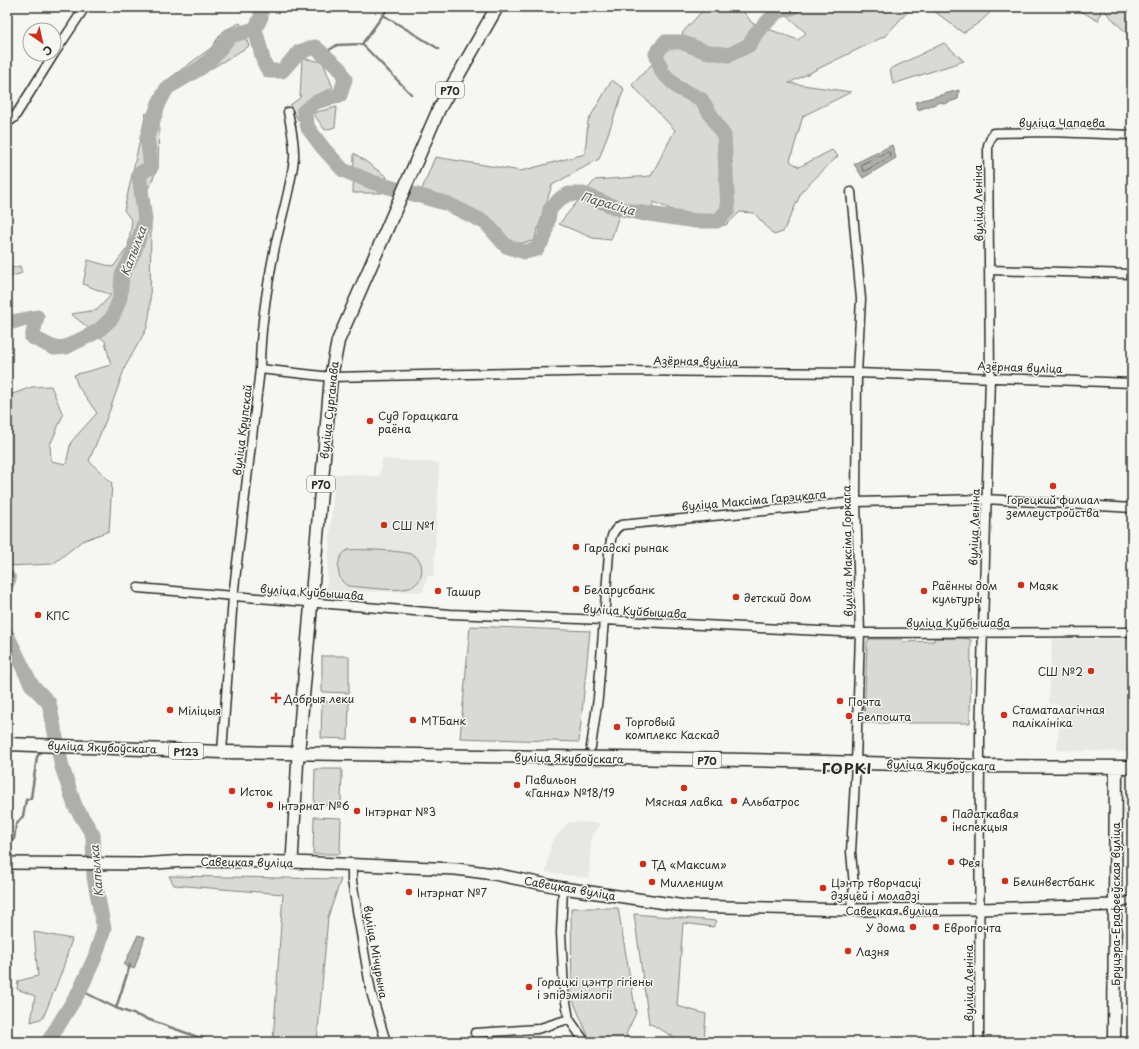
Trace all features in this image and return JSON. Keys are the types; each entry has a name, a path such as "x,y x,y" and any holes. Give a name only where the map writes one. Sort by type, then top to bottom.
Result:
{"main road":[{"name":"вуліца Сурганава","path":"298,754 331,377 338,341 390,225 439,109 497,7"},
{"name":"вуліца Якубоўскага","path":"13,744 298,754 745,760 980,766 1132,767"},
{"path":"292,862 298,754"},
{"name":"Бруцэра-Ерафееўская вуліца","path":"1114,1042 1116,767"},
{"name":"Савецкая вуліца","path":"7,862 120,864 186,860 292,862 456,869 494,874 564,888 685,906 852,910 979,909 1115,905"}],"street":[{"path":"62,42 85,7"},
{"path":"7,123 14,118 49,62"},
{"name":"вуліца Крупскай","path":"222,752 233,597 260,369 262,340 275,248 283,216 294,158 293,141 288,112"},
{"name":"вуліца Чапаева","path":"993,133 1057,132 1132,135"},
{"name":"вуліца Леніна","path":"979,1042 980,766 990,377 988,145 993,133"},
{"name":"вуліца Максіма Горкага","path":"851,192 861,299 857,373 856,502 860,633 856,763 850,852 854,886 852,910"},
{"path":"990,270 1132,274"},
{"name":"Азёрная вуліца","path":"260,369 331,377 615,371 857,373 1132,383"},
{"name":"вуліца Максіма Гарэцкага","path":"591,747 598,698 612,534 615,529 621,525 856,502 986,499 1132,508"},
{"name":"вуліца Куйбышава","path":"138,588 450,614 860,633 1132,632"},
{"name":"вуліца Мічурына","path":"352,864 352,881 371,992 386,1042"},
{"path":"564,888 561,933 564,991 569,1019 585,1042"},
{"name":"Савецкая вуліца","path":"1115,905 1132,900"},
{"path":"474,1033 537,1029 569,1019"}],"shaded area":[{"path":"706,7 740,7 752,23 798,40 806,33 777,7 912,7 885,36 789,83 851,92 803,116 790,161 799,167 832,150 838,156 802,191 783,232 774,235 754,213 740,212 726,225 708,226 654,202 645,221 619,215 611,240 593,238 559,224 595,180 651,176 675,130 632,85 666,49 679,47 683,32"},
{"path":"929,7 996,7 980,22 963,33"},
{"path":"1074,7 1132,7 1132,39 1102,8 1098,21"},
{"path":"240,23 249,46 177,89 170,78 211,48 223,31"},
{"path":"944,43 964,61 893,84 890,69"},
{"path":"302,58 323,62 333,88 316,95 301,106 298,120 290,105 300,98"},
{"path":"612,80 624,89 599,159 552,185 534,241 515,244 468,206 420,194 435,157 521,171 585,154 588,121"},
{"path":"337,107 335,127 325,130 313,113"},
{"path":"146,113 159,123 158,168 144,197 151,219 150,311 147,328 125,367 108,415 89,461 112,483 109,531 82,541 53,564 7,566 7,396 32,387 51,386 63,415 50,445 51,461 66,464 71,442 97,413 78,386 74,375 111,365 105,341 71,314 97,310 111,295 83,284 88,260 113,267 128,247 132,221 124,210"},
{"path":"354,153 387,177 382,193 353,193"},
{"path":"20,266 22,273 7,278 7,269"},
{"name":"СШ №1","path":"382,459 439,463 434,575 428,576 423,592 326,591 335,474 380,476"},
{"path":"348,550 383,550 410,554 415,556 421,564 422,570 420,577 413,586 403,589 348,586 341,579 338,568 341,557"},
{"path":"470,626 590,631 579,742 460,738"},
{"path":"934,638 964,638 971,640 970,723 864,723 867,642 869,639 902,639 903,642 934,641"},
{"name":"СШ №2","path":"1052,639 1132,639 1132,752 1057,750 1061,706 1049,703"},
{"path":"322,656 349,656 349,693 322,692"},
{"path":"322,702 349,702 348,739 321,738"},
{"path":"315,769 342,769 341,805 314,805"},
{"path":"314,817 341,818 340,854 313,854"},
{"path":"569,822 601,823 591,838 589,878 546,872 551,843"},
{"path":"169,876 341,879 328,917 317,1042 273,1042 283,894 174,885"},
{"path":"571,908 618,908 636,1013 626,1034 631,1042 594,1042 589,1038 572,998"},
{"path":"634,914 717,921 713,927 683,923 677,1006 706,1014 704,1042 683,1042 649,1023"},
{"path":"34,932 72,939 62,971 43,1018 31,1022 35,996 17,989 18,981 38,976"}],"water":[{"path":"959,90 958,99 944,104 941,102 918,110 915,102"},
{"path":"892,145 896,158 863,178 854,164"},
{"path":"138,935 145,937 134,969 124,965"}],"waterway":[{"name":"Парасіца","path":"261,7 261,17 255,29 264,63 269,71 282,71 299,52 315,47 340,69 345,79 340,95 316,102 304,111 308,128 323,148 343,170 372,182 448,204 486,223 506,246 525,252 537,249 545,236 550,209 561,198 569,194 583,194 617,208 636,212 696,221 717,221 728,210 724,136 701,99 678,88 662,72 656,54 665,42 681,42 704,51 729,55 749,45 757,32 777,12 794,7"},
{"path":"323,54 337,45 362,44 389,7"},
{"path":"383,15 439,49"},
{"name":"Капылка","path":"7,323 37,317 32,337 54,348 66,347 98,331 112,318 120,298 122,275 134,252 145,220 139,174 151,167 147,137 159,103 167,88 202,67 216,54 230,36 255,29"},
{"path":"362,44 411,94"},
{"name":"Капылка","path":"7,577 9,579 7,583"},
{"name":"Капылка","path":"7,635 31,684 49,703 62,767 75,806 93,835 94,877 104,929 95,957 80,990 48,1042"},
{"path":"48,741 54,731"},
{"path":"9,848 9,842 14,839 16,825 23,816 26,800 31,798 37,757 43,748"},
{"path":"116,1008 130,965"},
{"path":"80,990 116,1008 212,1042"}],"place":[{"name":"Суд Горацкага раёна","path":"370,421"},
{"name":"Горецкий филиал землеустройства","path":"1053,486"},
{"name":"СШ №1","path":"384,525"},
{"name":"Гарадскі рынак","path":"576,547"},
{"name":"Маяк","path":"1021,585"},
{"name":"Беларусбанк","path":"576,589"},
{"name":"Ташир","path":"438,591"},
{"name":"Раённы дом культуры","path":"924,591"},
{"name":"детский дом","path":"736,597"},
{"name":"КПС","path":"38,615"},
{"name":"СШ №2","path":"1091,671"},
{"name":"Добрыя леки","path":"276,698"},
{"name":"Почта","path":"840,701"},
{"name":"Міліцыя","path":"170,710"},
{"name":"Стаматалагічная паліклініка","path":"1004,715"},
{"name":"Белпошта","path":"849,716"},
{"name":"МТБанк","path":"413,720"},
{"name":"Торговый комплекс Каскад","path":"617,727"},
{"name":"Павильон «Ганна» №18/19","path":"517,785"},
{"name":"Мясная лавка","path":"684,788"},
{"name":"Исток","path":"232,791"},
{"name":"Альбатрос","path":"734,801"},
{"name":"Інтэрнат №6","path":"270,805"},
{"name":"Інтэрнат №3","path":"357,811"},
{"name":"Падаткавая інспекцыя","path":"944,819"},
{"name":"Фея","path":"951,862"},
{"name":"ТД «Максим»","path":"643,864"},
{"name":"Белинвестбанк","path":"1005,881"},
{"name":"Миллениум","path":"652,882"},
{"name":"Цэнтр творчасці дзяцей і моладзі","path":"823,888"},
{"name":"Інтэрнат №7","path":"409,892"},
{"name":"У дома","path":"913,927"},
{"name":"Европочта","path":"936,927"},
{"name":"Лазня","path":"848,951"},
{"name":"Горацкі цэнтр гігіены і эпідэміялогіі","path":"529,987"}],"district":[{"name":"ГОРКІ","path":"847,767"}]}
